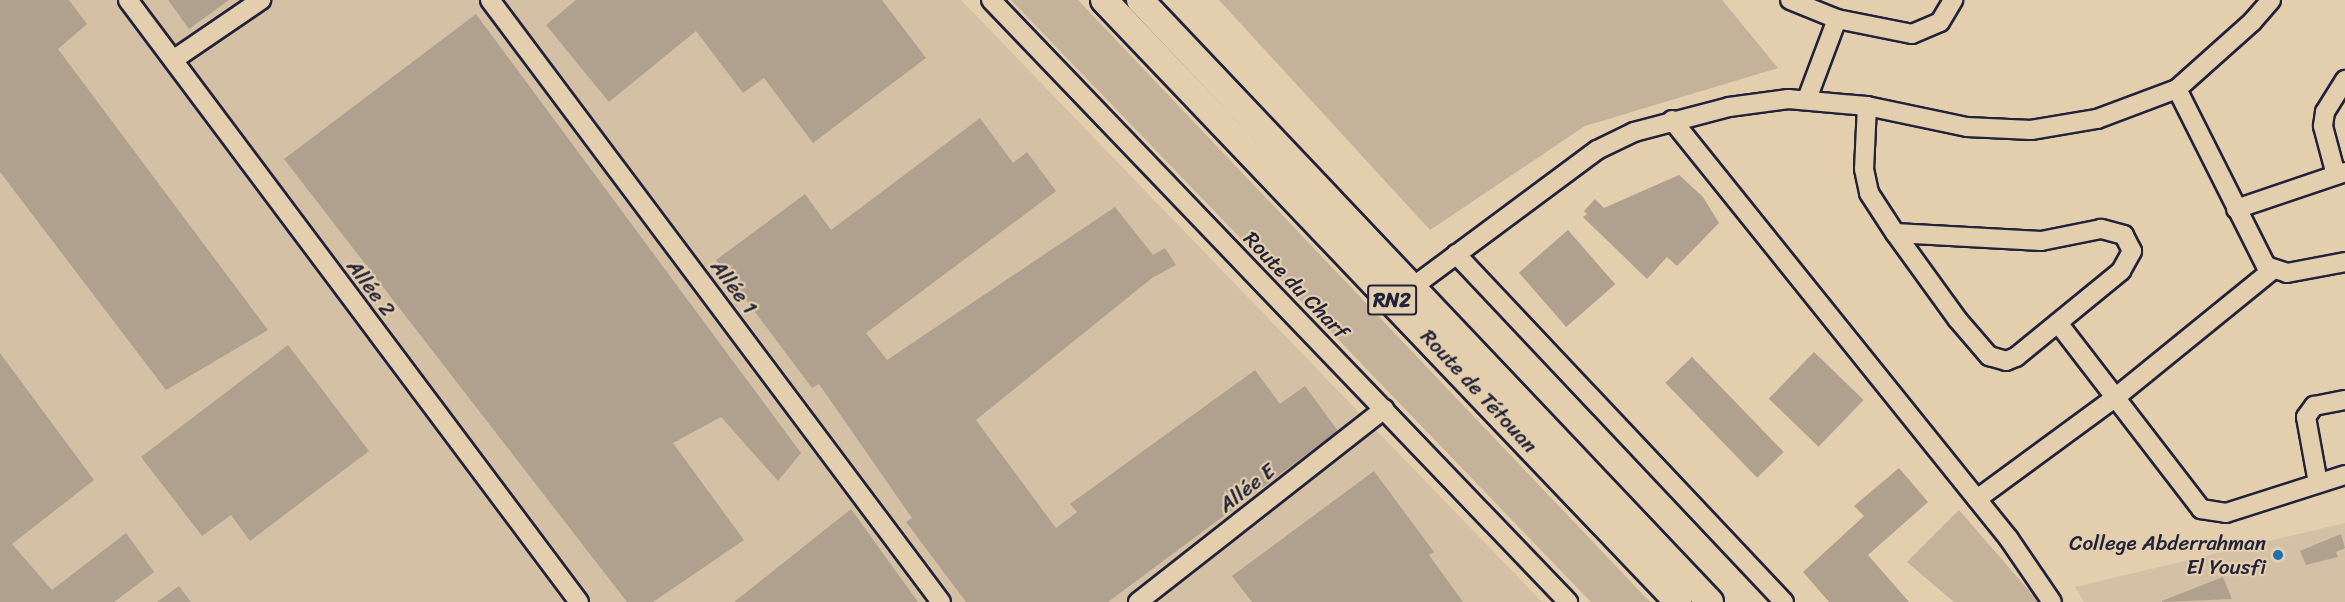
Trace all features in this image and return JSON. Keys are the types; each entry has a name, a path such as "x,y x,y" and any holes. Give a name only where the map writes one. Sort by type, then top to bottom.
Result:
{"highway":[{"name":"Route de Tétouan","path":"1104,0 1678,602"},
{"name":"Route de Tétouan","path":"1140,0 1414,286 1710,602"}],"street":[{"name":"Allée 2","path":"128,0 579,602"},
{"path":"173,60 261,0"},
{"name":"Allée 1","path":"490,0 941,602"},
{"name":"Route du Charf","path":"991,0 1568,602"},
{"path":"1790,0 1837,19 1912,34 1940,22 1953,0"},
{"path":"1414,286 1597,150 1672,120 1729,107 1807,99 1867,106 1967,127 2031,130 2097,119 2177,89 2253,22 2271,0"},
{"path":"1807,99 1837,19"},
{"path":"2236,208 2340,173 2326,145 2324,119 2332,96 2345,80"},
{"path":"2177,89 2261,259 2271,270 2288,273 2345,262"},
{"path":"1867,106 1864,158 1867,185 1895,233 1989,356 2006,361 2016,357 2129,261 2132,251 2124,235 2101,229 2041,240 2004,241 1895,233"},
{"path":"1672,120 1977,499 2052,602"},
{"path":"1456,254 1784,602"},
{"path":"1977,499 2116,397 2271,270"},
{"path":"2058,323 2201,509 2226,513 2345,475"},
{"path":"2318,483 2306,417 2314,406 2345,400"},
{"name":"Allée E","path":"1138,602 1384,409"}],"shaded area":[{"path":"0,0 961,0 1542,602 0,602"},
{"path":"1011,0 1078,0 1650,602 1591,602"},
{"path":"1219,0 1722,0 1778,68 1585,126 1430,230"},
{"path":"1959,510 2038,602 1954,602 1907,562"},
{"name":"College Abderrahman El Yousfi","path":"2345,523 2345,602 2084,602 2075,587"}],"building":[{"path":"0,0 69,0 87,24 58,49 268,330 166,390 0,172"},
{"path":"168,0 229,0 189,29"},
{"path":"576,0 882,0 926,58 813,143 764,78 743,93 696,31 609,102 546,25"},
{"path":"476,14 801,453 778,481 721,417 673,443 744,540 653,602 627,602 284,159"},
{"path":"980,118 1013,163 1027,152 1056,191 866,333 887,360 1115,207 1153,255 1165,248 1176,265 1152,278 976,420 1056,528 1077,512 1070,504 1255,370 1280,404 1305,386 1338,431 1108,602 966,602 906,522 912,518 819,384 812,388 716,260 805,194 831,230"},
{"path":"1679,175 1703,197 1719,223 1677,266 1667,257 1647,279 1583,217 1587,214 1584,211 1595,199 1604,208"},
{"path":"1568,230 1615,284 1566,327 1519,273"},
{"path":"288,345 369,451 250,541 231,515 202,536 141,457"},
{"path":"1814,352 1864,400 1818,447 1769,399"},
{"path":"0,353 94,480 12,544 52,590 126,533 154,572 114,602 0,602"},
{"path":"1692,357 1784,452 1757,478 1665,383"},
{"path":"1899,468 1928,502 1868,555 1909,602 1829,602 1803,572 1864,516 1854,506"},
{"path":"1374,471 1434,552 1429,555 1463,602 1252,602 1232,576"},
{"path":"851,509 918,602 734,602"},
{"path":"2341,534 2345,548 2336,552 2338,557 2306,565 2300,551"},
{"path":"2223,577 2232,599 2162,602 2162,601"},
{"path":"179,586 191,602 157,602"}],"place":[{"name":"College Abderrahman El Yousfi","path":"2278,555"}]}
